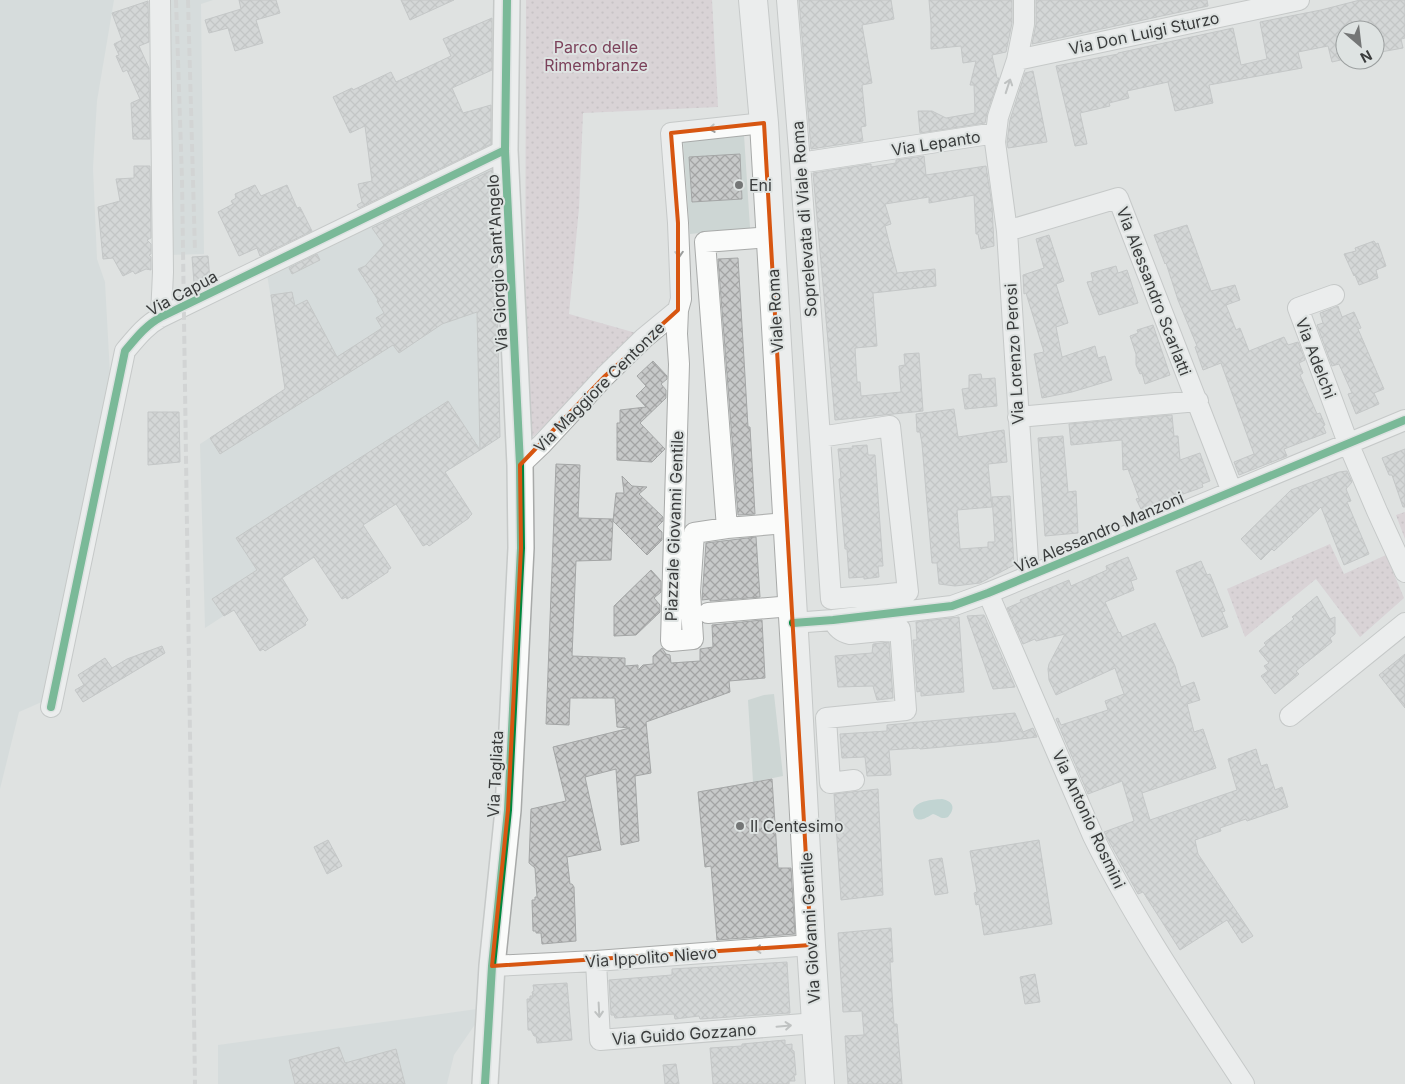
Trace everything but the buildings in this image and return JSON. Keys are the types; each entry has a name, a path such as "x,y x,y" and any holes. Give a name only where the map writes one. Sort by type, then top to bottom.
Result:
{"main road":[{"name":"Viale Roma","path":"753,0 764,123 792,615"},
{"name":"Via Giovanni Gentile","path":"792,615 820,1084"}],"street":[{"name":"Via Capua","path":"160,0 161,317"},
{"name":"Via Giorgio Sant'Angelo","path":"507,0 505,150 520,465"},
{"name":"Soprelevata di Viale Roma","path":"787,0 831,599 879,605"},
{"name":"Via Lepanto","path":"800,163 996,134 998,117 1017,60 1024,24 1024,0"},
{"name":"Via Don Luigi Sturzo","path":"1017,60 1299,0"},
{"name":"Via Maggiore Centonze","path":"520,465 605,376 644,338 678,310 681,299 678,223 671,133 764,123"},
{"name":"Via Lorenzo Perosi","path":"996,134 995,142 1007,231 1028,576"},
{"name":"Via Capua","path":"51,707 126,351 137,337 153,321 505,150"},
{"name":"Via Alessandro Scarlatti","path":"1007,231 1118,198 1232,492"},
{"path":"727,528 705,242 771,237"},
{"name":"Via Adelchi","path":"1334,295 1298,308 1348,443"},
{"name":"Piazzale Giovanni Gentile","path":"678,310 679,364 671,641 693,639 690,592 694,533 727,528 788,524"},
{"path":"1018,417 1198,401"},
{"name":"Via Alessandro Manzoni","path":"708,613 792,615 833,620 879,605 952,606 1405,420"},
{"path":"820,437 890,426 908,592 879,605"},
{"path":"1348,443 1405,572"},
{"name":"Via Tagliata","path":"485,1084 492,966 508,810 521,548 520,465"},
{"name":"Via Antonio Rosmini","path":"988,592 1093,836 1112,873 1167,967 1244,1084"},
{"path":"833,620 836,627 850,634 900,629 906,710 826,718 830,783 854,780"},
{"path":"1290,716 1405,623"},
{"name":"Via Ippolito Nievo","path":"492,966 596,961 811,945"},
{"name":"Via Guido Gozzano","path":"596,961 600,1040 816,1023"}],"highlighted area":[{"path":"764,123 811,945 492,966 508,810 521,548 520,465 605,376 678,310 678,223 671,133"}],"shaded area":[{"path":"0,0 114,0 97,101 93,168 97,259 105,282 110,374 44,701 19,712 0,789"},
{"path":"166,0 213,0 201,4 204,254 168,255"},
{"path":"744,135 750,228 690,234 683,141"},
{"path":"495,166 500,437 205,628 200,444 285,389 267,274"},
{"path":"774,694 783,776 753,782 748,700"},
{"path":"477,1009 476,1023 454,1055 447,1084 218,1084 218,1045"}],"green space":[{"name":"Parco delle Rimembranze","path":"526,0 712,0 718,107 583,113 579,208 569,314 636,333 534,436 530,435 525,428"},
{"path":"1405,512 1405,539 1396,515"},
{"path":"1330,544 1344,574 1386,555 1404,598 1360,637 1316,579 1245,637 1227,589"}],"water":[{"path":"942,799 949,801 953,808 948,817 942,818 933,814 918,819 914,815 913,810 918,804 925,801"}],"railway":[{"path":"176,0 182,179 195,1084"},
{"path":"188,0 195,252"}],"cycle path":[{"path":"485,1084 492,966 508,810 521,548 520,465 505,150 507,0"},
{"path":"51,707 125,351 146,328 161,317 505,150"},
{"path":"793,623 952,606 988,593 1405,420"}],"place":[{"name":"Eni","path":"739,185"},
{"name":"Il Centesimo","path":"740,826"}]}
